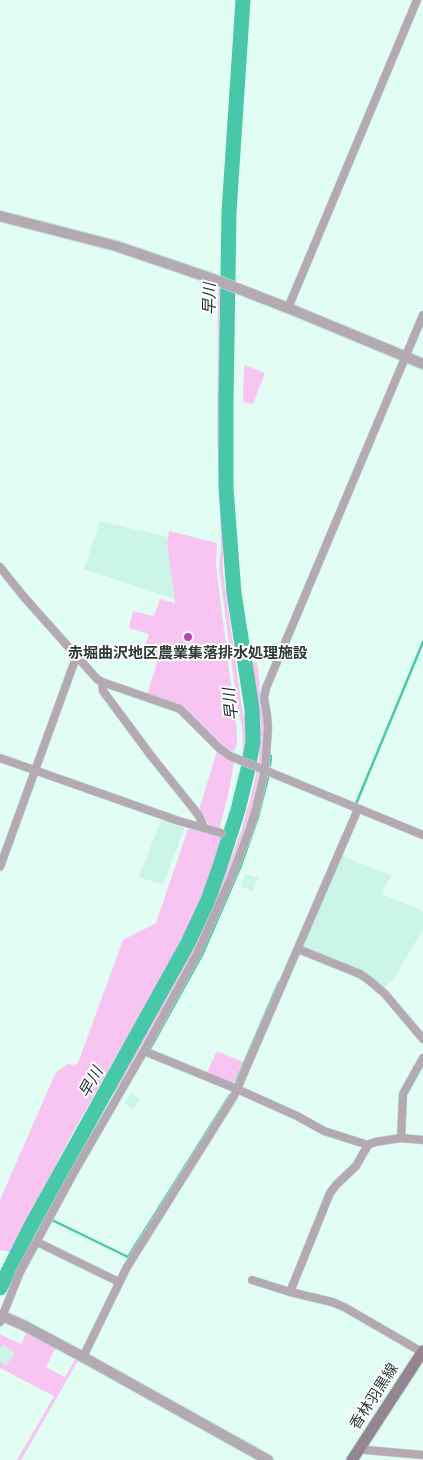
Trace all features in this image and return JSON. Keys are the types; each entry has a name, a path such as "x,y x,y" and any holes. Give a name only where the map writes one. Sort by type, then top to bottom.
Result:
{"main road":[{"name":"香林羽黒線","path":"352,1460 423,1351"}],"street":[{"path":"288,308 417,0"},
{"path":"0,216 116,246 241,289 423,364"},
{"path":"268,1460 83,1357 1,1318 20,1272 197,954 231,878 254,816 268,728 264,698 266,688 423,315"},
{"path":"0,566 24,597 97,679 180,709 219,748 240,760 423,835"},
{"path":"0,867 74,663 78,658"},
{"path":"102,682 103,691 152,757 189,802 204,827"},
{"path":"0,758 179,821 221,833"},
{"path":"83,1357 127,1267 237,1089 358,809"},
{"path":"298,949 340,965 370,981 385,994 423,1038"},
{"path":"144,1051 237,1089 297,1116 324,1131 368,1145"},
{"path":"401,1138 403,1094 423,1058"},
{"path":"290,1292 330,1193 356,1166 368,1145 401,1138 423,1140"},
{"path":"37,1242 119,1282"},
{"path":"252,1280 332,1302 423,1351"},
{"path":"359,1448 423,1455"}],"shaded area":[{"path":"220,287 223,288 221,507 224,537 223,571 243,715 246,716 247,740 244,756 242,755 242,726 238,711 219,569 221,545 217,434 218,290"},
{"path":"244,365 265,373 253,404 243,402"},
{"path":"100,521 168,537 167,544 174,599 84,569"},
{"path":"169,531 217,543 216,565 237,733 237,743 234,752 224,747 180,705 147,695 159,657 144,648 149,634 129,628 133,611 154,616 160,599 175,603 167,544"},
{"path":"257,662 259,686 266,721 263,762 260,763 258,771 260,776 254,807 237,857 195,955 118,1093 114,1091 188,957 225,874 242,828 259,758 259,712 252,663"},
{"path":"217,751 234,763 219,830 210,826 199,810"},
{"path":"162,818 183,826 184,829 163,885 139,877"},
{"path":"191,828 222,836 197,911 70,1138 10,1252 0,1250 0,1200 55,1074 67,1064 73,1065 78,1063 123,940 156,923 188,829"},
{"path":"342,856 391,875 382,894 423,911 423,929 393,980 384,988 364,972 307,948 304,945"},
{"path":"245,874 258,878 253,891 241,887"},
{"path":"217,1051 243,1062 233,1084 207,1072"},
{"path":"131,1093 140,1099 133,1109 124,1103"},
{"path":"27,1332 56,1347 46,1367 65,1377 76,1358 79,1359 21,1460 17,1460 54,1396 0,1368 0,1361 6,1365 15,1354 4,1345 0,1349 0,1334 21,1344"},
{"path":"3,1345 15,1354 6,1365 0,1361 0,1349"}],"waterway":[{"name":"早川","path":"0,1288 30,1228 188,943 208,900 219,869 238,810 248,769 253,742 252,709 234,593 226,488 229,212 243,0"},
{"path":"356,804 423,642"},
{"path":"270,765 271,756"},
{"path":"150,1049 202,955 240,868 258,817 268,778"},
{"path":"236,1082 279,982"},
{"path":"52,1220 128,1257 230,1095"},
{"name":"早川","path":"30,1228 34,1230"}],"place":[{"name":"赤堀曲沢地区農業集落排水処理施設","path":"188,637"}]}
